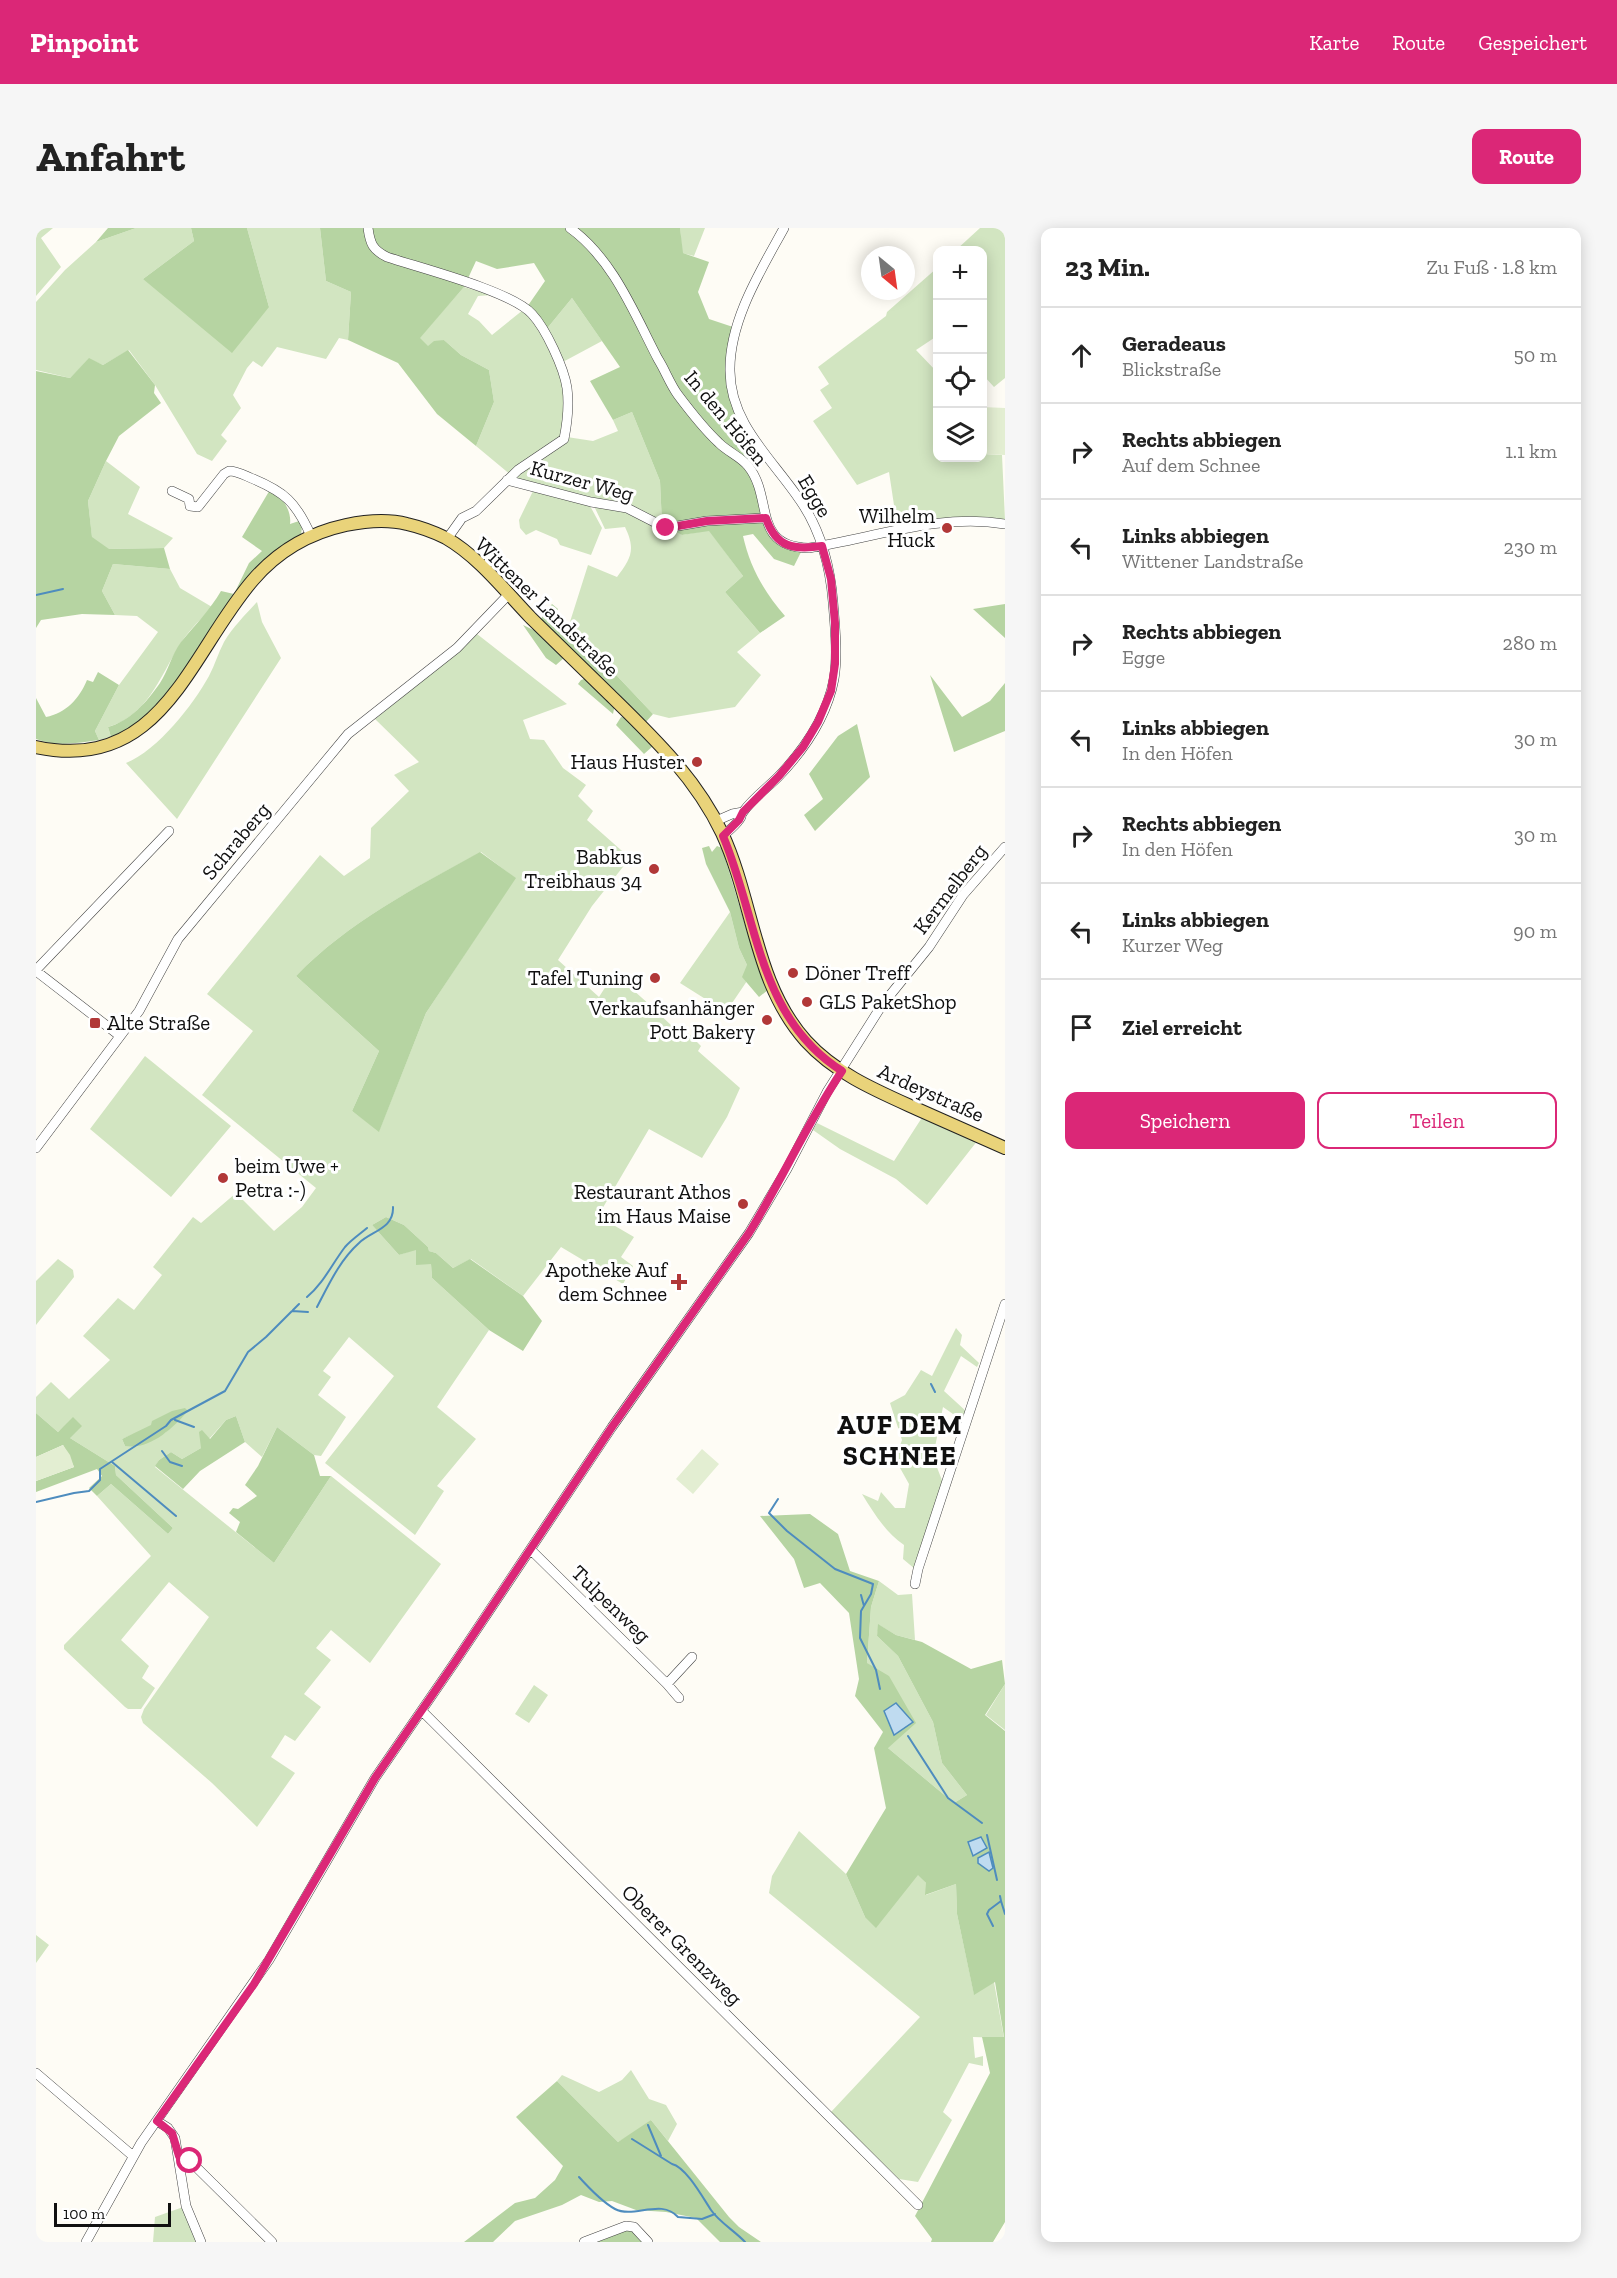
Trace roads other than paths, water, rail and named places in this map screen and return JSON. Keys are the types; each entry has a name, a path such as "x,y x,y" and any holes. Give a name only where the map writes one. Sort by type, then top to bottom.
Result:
{"main road":[{"name":"Wittener Landstraße","path":"36,747 70,750 99,746 126,737 148,722 173,697 252,581 274,559 310,536 338,527 368,522 399,522 428,530 447,539 477,562 670,755 690,780 723,836 740,881 761,959 782,1007 821,1058 842,1071"},
{"name":"Ardeystraße","path":"842,1071 908,1105 1005,1148"}],"street":[{"path":"368,228 370,242 375,251 488,290 520,305 532,314 543,331 558,361 567,391 564,439 507,480"},
{"name":"In den Höfen","path":"570,228 588,242 601,258 623,293 677,393 719,443 748,465 758,484 766,518 775,537 784,544 796,548 822,546"},
{"name":"Egge","path":"723,836 803,747 818,722 833,682 835,664 834,614 829,572 822,546 802,503 762,452 744,424 730,380 730,362 742,312 753,284 784,228"},
{"path":"172,491 189,499 190,506 198,507 224,474 236,471 272,486 292,503 310,536"},
{"name":"Kurzer Weg","path":"447,539 462,518 476,511 507,480 591,502 627,508 666,528 707,521 766,518"},
{"path":"822,546 915,526 972,521 1005,524"},
{"name":"Schraberg","path":"36,1148 139,1011 178,939 350,732 457,648 508,595"},
{"name":"Egge","path":"716,821 743,812"},
{"path":"120,1036 36,970 169,831"},
{"name":"Kermelberg","path":"842,1071 882,1005 929,946 963,895 1005,847"},
{"path":"86,2242 133,2156 254,1984 375,1778 618,1418 749,1233 778,1185 827,1092 842,1071"},
{"path":"915,1584 1005,1304"},
{"name":"Tulpenweg","path":"531,1550 679,1698"},
{"path":"667,1684 692,1657"},
{"name":"Oberer Grenzweg","path":"422,1711 918,2205"},
{"path":"36,2073 133,2156"},
{"path":"157,2121 172,2133 179,2156 186,2206 201,2242"},
{"path":"179,2156 190,2161 272,2242"},
{"path":"584,2242 610,2230 626,2226 634,2227 648,2242"}],"water":[{"path":"896,1703 913,1722 894,1735 884,1711"},
{"path":"981,1837 987,1848 973,1856 968,1842"},
{"path":"989,1852 993,1868 989,1871 978,1863 978,1858"}],"waterway":[{"path":"36,595 63,589"},
{"path":"317,1307 346,1257 364,1239 386,1225 390,1220 393,1207"},
{"path":"307,1297 323,1280 345,1247 367,1228"},
{"path":"293,1310 299,1304"},
{"path":"36,1502 89,1491 100,1480 100,1469 166,1426 171,1420 225,1391 248,1352 292,1311 308,1312"},
{"path":"931,1384 935,1392"},
{"path":"175,1420 194,1427"},
{"path":"162,1451 170,1462 182,1466"},
{"path":"112,1462 176,1516"},
{"path":"778,1499 769,1513 787,1531 835,1569 873,1584 871,1594 861,1611 860,1638 876,1670 880,1689"},
{"path":"861,1595 864,1606"},
{"path":"908,1736 948,1798 982,1823"},
{"path":"987,1835 997,1880"},
{"path":"993,1926 987,1914 1001,1901 1000,1896"},
{"path":"1001,1901 1005,1914"},
{"path":"648,2125 661,2156"},
{"path":"632,2139 683,2171 714,2214 745,2242"},
{"path":"579,2177 605,2203 622,2211 664,2209 678,2217 702,2219 715,2214"}],"place":[{"name":"Wilhelm Huck","path":"947,528"},
{"name":"Haus Huster","path":"697,762"},
{"name":"Babkus Treibhaus 34","path":"654,869"},
{"name":"Döner Treff","path":"793,973"},
{"name":"Tafel Tuning","path":"655,978"},
{"name":"GLS PaketShop","path":"807,1002"},
{"name":"Verkaufsanhänger Pott Bakery","path":"767,1020"},
{"name":"Alte Straße","path":"95,1023"},
{"name":"beim Uwe + Petra :-)","path":"223,1178"},
{"name":"Restaurant Athos im Haus Maise","path":"743,1204"},
{"name":"Apotheke Auf dem Schnee","path":"679,1282"}],"district":[{"name":"AUF DEM SCHNEE","path":"900,1440"}]}
